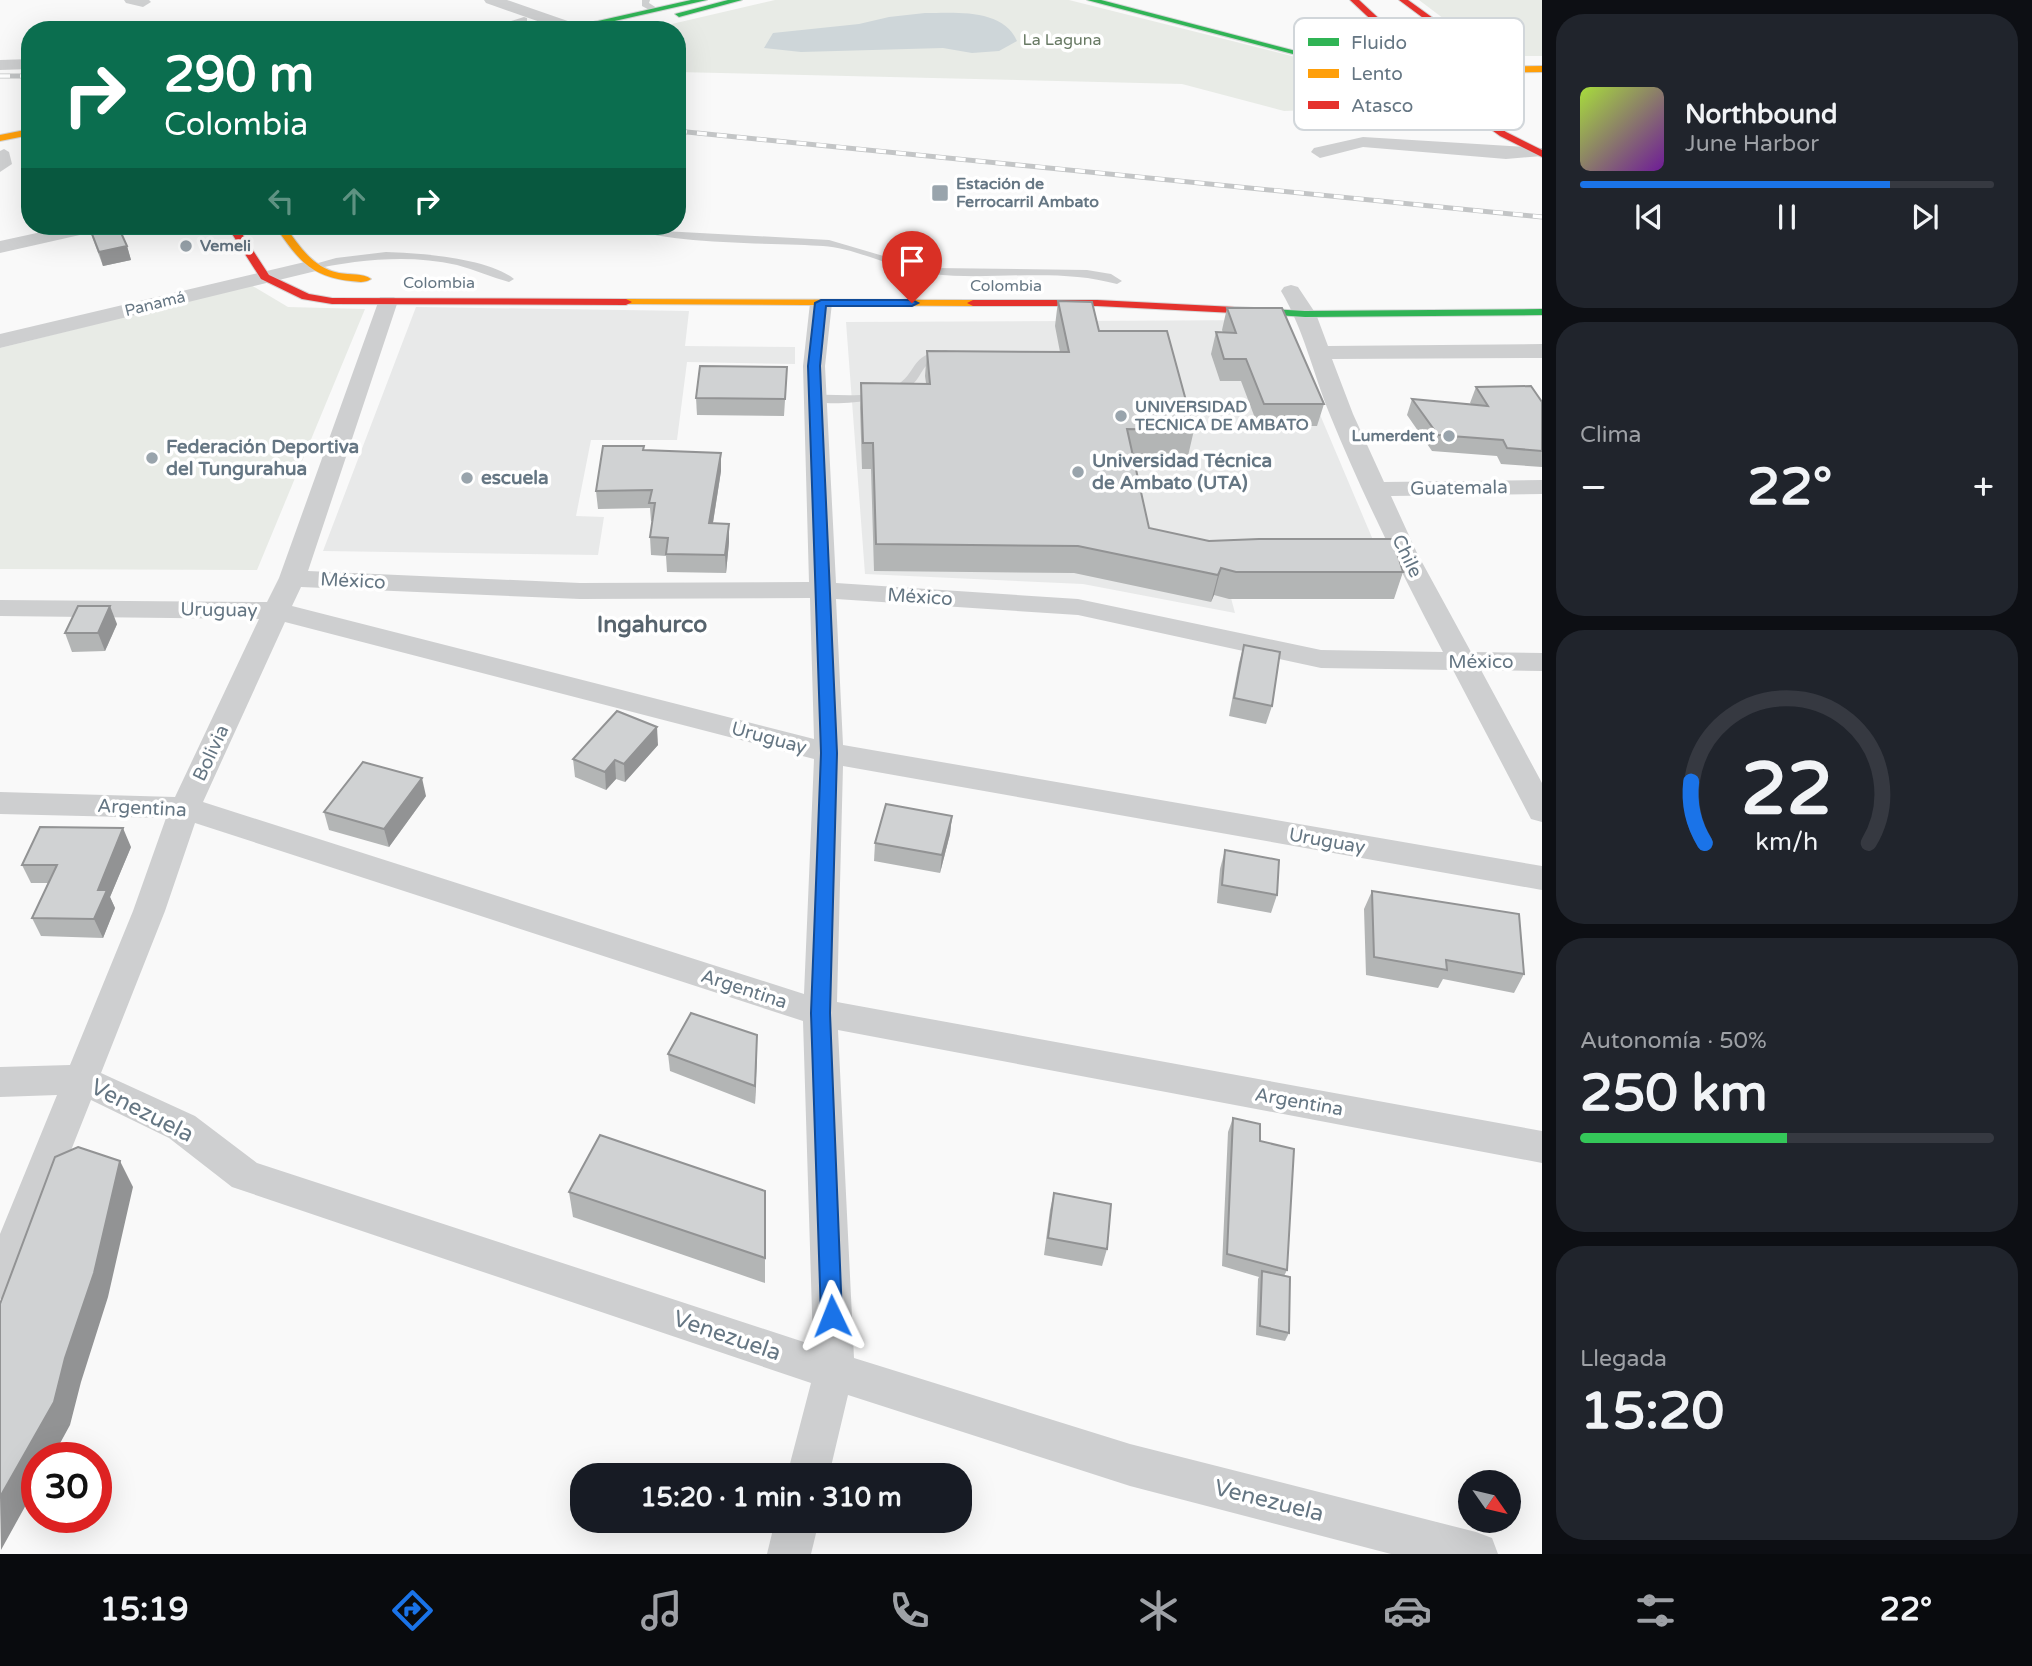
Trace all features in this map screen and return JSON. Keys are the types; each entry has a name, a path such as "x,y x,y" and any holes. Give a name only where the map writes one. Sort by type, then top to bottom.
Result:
{"main road":[{"path":"598,21 651,5 702,0"},
{"path":"652,21 738,0"},
{"path":"1091,0 1294,49"},
{"path":"1143,0 1294,45"},
{"path":"1354,0 1373,18"},
{"path":"1372,0 1391,18"},
{"path":"1404,0 1428,18"},
{"path":"1524,72 1542,69"},
{"path":"1524,80 1542,82"},
{"path":"1498,130 1540,149"},
{"path":"1518,130 1540,149"},
{"path":"1,148 21,137"},
{"path":"1,148 21,147"},
{"path":"238,235 265,277"},
{"path":"286,235 309,267"},
{"name":"Colombia","path":"309,267 385,290 821,303 1097,303 1305,314 1542,313"},
{"name":"Colombia","path":"265,277 306,297 332,301 385,290"},
{"name":"Colombia","path":"457,279 516,279"},
{"name":"Colombia","path":"898,281 1140,282"}],"street":[{"path":"492,0 550,21"},
{"path":"0,65 21,64"},
{"path":"1320,152 1363,142 1506,153 1540,149"},
{"path":"0,247 54,235"},
{"name":"Panamá","path":"0,341 309,267"},
{"name":"Bolivia","path":"0,1281 149,911 186,808 292,578 385,290"},
{"name":"Chile","path":"1292,291 1305,314 1341,414 1404,554 1542,811"},
{"path":"811,1463 834,1371 820,1013 829,753 814,366 821,303"},
{"path":"1319,353 1542,351"},
{"name":"Guatemala","path":"1376,489 1542,487"},
{"name":"México","path":"292,578 580,591 822,590 1078,607 1321,659 1542,662"},
{"name":"Uruguay","path":"0,608 277,611 829,753 1542,878"},
{"name":"Argentina","path":"0,803 186,808 820,1013 1542,1147"},
{"name":"Venezuela","path":"0,1082 80,1079 182,1127 246,1175 834,1371 1130,1465 1476,1554"},
{"path":"789,1554 794,1533"}],"lane":[{"path":"0,169 7,164 1,148"},
{"path":"681,235 829,243 864,251 913,268 935,271 1072,272 1110,276 1117,281"},
{"path":"309,267 356,257 421,254 516,279"},
{"path":"816,399 879,395 897,390 909,381 918,363 927,356 965,354"}],"shaded area":[{"path":"925,13 964,13 990,18 1010,30 1017,41 999,51 972,53 943,48 801,52 764,48 773,33 859,24"},
{"path":"416,307 689,311 685,346 795,347 795,364 687,362 677,440 591,440 576,516 604,517 598,555 323,551"},
{"name":"Universidad Técnica de Ambato (UTA)","path":"1280,320 1384,566 1223,568 1235,613 1083,584 865,574 846,322"}],"green space":[{"name":"La Laguna","path":"775,0 1069,0 1294,57 1294,111 1284,111 1182,84 686,72 685,21"},
{"path":"1419,0 1542,0 1542,56 1524,56 1524,18 1443,18"},
{"name":"Federación Deportiva del Tungurahua","path":"251,285 288,307 365,309 257,570 0,569 0,348"}],"building":[{"path":"92,235 122,235 127,246 99,252"},
{"path":"1058,301 1092,302 1099,331 1167,331 1194,430 1127,429 1149,528 1209,541 1393,539 1403,572 1236,572 1221,568 1218,575 1078,546 876,544 873,443 863,443 861,383 930,384 927,351 1069,352"},
{"path":"1227,308 1282,308 1324,404 1264,404 1246,359 1224,359 1216,332 1236,333"},
{"path":"700,366 787,367 785,399 696,398"},
{"path":"1531,386 1542,402 1542,451 1507,448 1503,440 1438,435 1412,399 1488,406 1476,387"},
{"path":"603,446 644,446 643,450 721,453 709,523 729,524 725,555 666,554 668,538 650,537 655,503 649,503 652,490 596,491"},
{"path":"78,606 110,606 98,633 65,633"},
{"path":"1244,645 1280,652 1272,706 1234,698"},
{"path":"617,711 657,727 624,764 615,760 605,772 573,759"},
{"path":"363,762 422,778 384,829 324,812"},
{"path":"886,804 952,816 942,855 875,843"},
{"path":"40,827 123,828 98,890 107,890 94,919 32,918 57,865 22,865"},
{"path":"1225,850 1279,860 1277,895 1222,885"},
{"path":"1372,891 1519,914 1524,974 1446,960 1447,970 1374,957"},
{"path":"691,1013 757,1035 755,1086 668,1054"},
{"path":"1233,1118 1260,1124 1260,1141 1294,1149 1287,1270 1227,1254"},
{"path":"600,1135 765,1191 765,1258 569,1192"},
{"path":"78,1147 120,1161 94,1273 65,1358 54,1402 31,1442 21,1442 21,1460 0,1497 0,1304 55,1157"},
{"path":"1054,1193 1111,1204 1107,1249 1048,1238"},
{"path":"1262,1271 1290,1277 1289,1333 1260,1326"}],"railway":[{"path":"0,76 21,76"},
{"path":"686,132 1542,217"}],"traffic: fast":[{"path":"604,21 703,0"},
{"path":"679,14 738,0"},
{"path":"1091,0 1294,52"},
{"path":"1254,311 1305,314 1542,312"}],"traffic: slow":[{"path":"1524,69 1542,69"},
{"path":"0,138 21,134"},
{"path":"286,235 314,267 335,276 366,279"},
{"path":"626,302 973,303"}],"traffic: jam":[{"path":"1354,0 1373,18"},
{"path":"1403,0 1428,18"},
{"path":"1498,130 1542,154"},
{"path":"238,235 265,277 306,297 332,301 626,302"},
{"path":"973,303 1097,303 1254,311"}],"place":[{"name":"Estación de Ferrocarril Ambato","path":"940,193"},
{"name":"Vemeli","path":"186,246"},
{"name":"UNIVERSIDAD TECNICA DE AMBATO","path":"1121,416"},
{"name":"Lumerdent","path":"1449,436"},
{"name":"Federación Deportiva del Tungurahua","path":"152,458"},
{"name":"Universidad Técnica de Ambato (UTA)","path":"1078,472"},
{"name":"escuela","path":"467,478"}],"district":[{"name":"Ingahurco","path":"652,625"}],"route":[{"path":"832,1316 820,1013 829,753 814,366 821,303 912,303"}]}
